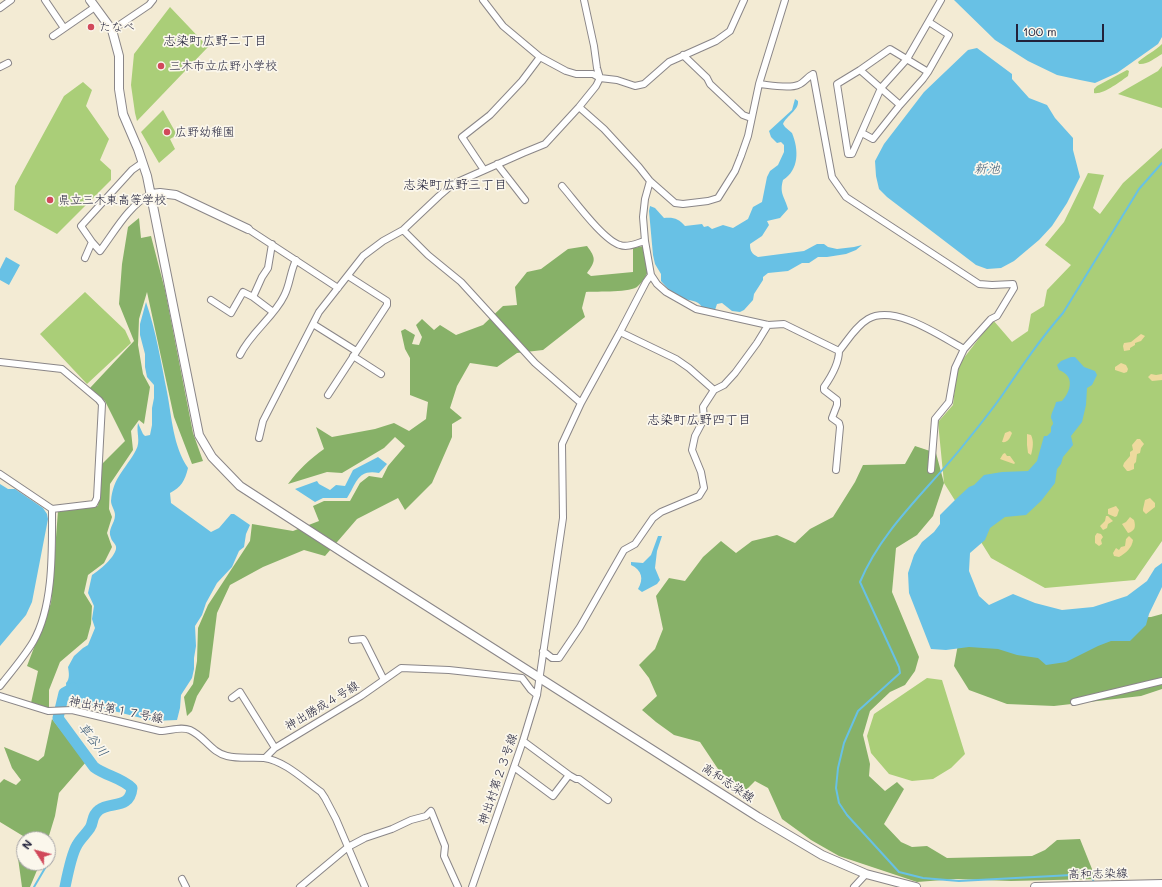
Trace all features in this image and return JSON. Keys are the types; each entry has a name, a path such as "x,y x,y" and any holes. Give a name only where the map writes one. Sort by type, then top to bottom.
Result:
{"street":[{"path":"0,8 11,0"},
{"path":"44,0 64,28"},
{"path":"53,36 93,3 112,30 150,5 153,0"},
{"path":"483,0 503,26 540,57 566,71 576,74 593,74 600,78 617,80 635,86 644,84 669,62 716,41 730,31 744,0"},
{"path":"259,438 263,421 319,312 363,256 383,240 403,230 453,184 545,144 596,86 600,78 584,0"},
{"path":"579,107 604,129 650,181 675,203 683,204 708,201 718,198 735,171 748,136 759,84 785,0"},
{"path":"928,72 907,59 890,49 837,84 848,154 852,154 881,88 907,59 941,0"},
{"path":"862,133 873,139 928,72 950,35 929,22"},
{"name":"高和志染線","path":"112,30 119,56 119,89 123,114 142,163 151,194 199,435 212,457 240,486 758,817 822,855 866,874 916,887"},
{"path":"683,55 707,78 710,84 743,115 751,118"},
{"path":"484,170 462,137 490,115 522,81 540,57"},
{"path":"0,67 8,64"},
{"path":"860,70 900,105"},
{"path":"759,84 794,86 799,85 813,74 832,177 846,197 979,284 1013,284 1014,288 998,316 991,319 964,348 954,368 949,402 936,420 931,470"},
{"path":"142,163 132,170 81,226 100,251 132,208 144,198 151,194 160,193 176,195 248,229 338,288"},
{"path":"498,164 525,200"},
{"path":"650,181 645,199 644,241 651,275 657,284 666,292 696,309 768,325 784,324 840,351"},
{"path":"562,186 604,235 620,245 629,246 644,241"},
{"path":"403,230 428,255 461,282 535,364 581,402"},
{"path":"86,258 92,242"},
{"path":"253,297 268,268 272,244"},
{"path":"240,355 246,343 273,312 284,296 292,267 296,260"},
{"name":"神出村第２３号線","path":"472,887 524,741 537,695 538,677 563,518 562,444 581,402 651,275"},
{"path":"328,395 387,305 388,301 348,276"},
{"path":"211,300 232,313 243,292 253,297 273,312"},
{"path":"836,470 840,427 839,423 832,418 837,405 837,400 824,390 824,387 836,367 840,351 859,326 868,319 877,316 886,315 903,318 916,323 964,348"},
{"path":"313,324 355,353 381,374"},
{"path":"543,651 552,658 559,658 580,627 624,550 635,544 653,518 661,512 699,496 704,488 701,472 692,450 695,436 704,419 703,407 714,390 724,384 735,373 768,325"},
{"path":"620,332 676,358 714,390"},
{"path":"0,362 62,369 102,404 97,498 94,504 52,509 0,474"},
{"path":"0,686 33,643 38,633 48,600 52,556 52,509"},
{"path":"352,640 362,639 366,642 384,680"},
{"name":"神出勝成４号線","path":"265,758 275,748 384,680 400,668 449,670 522,678 537,695"},
{"path":"1074,702 1162,681"},
{"path":"232,698 240,692 275,748"},
{"name":"神出村第１７号線","path":"0,696 48,711 72,710 160,731 171,731 181,728 190,730 215,750 226,756 265,758 280,763 321,792 336,819 365,887"},
{"path":"524,741 569,775 579,779 608,800"},
{"path":"514,767 553,796 569,775"},
{"path":"300,887 348,847 365,838 388,831 411,820 426,816 431,811 446,846 444,856 458,887"},
{"path":"854,887 866,874"},
{"path":"182,879 186,887"},
{"name":"高和志染線","path":"1035,887 1162,884"}],"green space":[{"path":"170,7 208,47 137,121 131,85 134,54"},
{"path":"1162,44 1162,54 1148,62 1139,64 1138,62"},
{"path":"1162,66 1162,108 1118,94 1158,71"},
{"path":"1127,70 1129,71 1128,76 1121,81 1107,90 1094,93 1094,89 1097,86"},
{"path":"83,82 92,90 86,106 109,139 100,160 111,170 111,180 57,234 14,210 15,186 64,96"},
{"path":"163,110 177,135 170,139 175,149 159,163 141,132"},
{"path":"1162,148 1162,541 1135,580 1045,588 991,558 944,483 938,422 953,405 957,367 993,320 1012,342 1028,331 1031,314 1044,306 1047,290 1071,265 1045,245 1064,222 1088,173 1104,175 1093,208 1100,214 1123,183"},
{"path":"139,218 141,238 151,236 165,290 193,433 203,461 192,464 174,417 147,292 139,319 138,345 143,374 150,387 144,424 139,420 131,431 133,450 110,484 109,509 112,517 107,533 112,547 104,563 88,575 84,593 92,606 91,624 87,639 60,662 49,690 49,708 31,703 38,671 27,666 51,603 58,511 98,506 102,464 125,441 105,401 90,388 134,341 119,304 122,264 128,227"},
{"path":"587,246 594,260 587,273 591,276 633,272 633,248 644,246 649,270 638,286 629,290 586,292 582,308 585,317 543,350 517,353 497,367 470,363 457,386 450,408 462,418 452,424 452,437 432,483 405,510 398,498 357,519 325,556 304,550 263,567 230,585 217,613 209,677 197,696 192,711 187,716 184,697 193,684 197,661 198,628 208,605 250,541 252,524 293,531 319,521 313,506 324,501 350,501 360,483 369,476 382,478 388,466 405,446 395,437 384,448 342,473 327,472 288,484 304,465 324,449 316,427 332,437 375,429 394,423 409,431 426,419 428,402 410,395 410,358 405,349 401,331 405,329 415,335 412,344 419,345 422,337 416,325 422,319 434,330 440,325 456,335 483,325 503,306 517,305 515,287 527,272 541,269 568,249"},
{"path":"85,292 125,330 131,343 87,384 40,334"},
{"path":"915,446 936,453 944,483 933,516 917,535 896,548 892,592 919,657 915,671 905,685 890,692 870,711 863,735 870,764 869,776 885,791 897,782 904,789 884,824 901,842 912,847 927,846 947,858 1032,856 1045,850 1057,840 1080,839 1096,879 1011,881 956,879 917,882 839,856 811,840 782,819 768,788 755,781 744,792 718,769 700,742 674,735 642,710 657,696 649,678 639,665 655,649 663,629 656,596 669,578 685,581 703,557 721,541 736,553 752,541 777,535 795,543 810,529 833,517 855,482 863,465 905,464"},
{"path":"1162,614 1162,689 1141,696 1054,706 1007,704 969,690 954,666 959,639 1126,618 1151,617"},
{"path":"927,678 942,680 965,754 951,768 933,779 912,781 889,774 871,753 867,736 874,714"},
{"path":"52,719 86,762 59,793 50,831 16,832 0,822 0,783 4,779 16,785 21,780 12,768 4,747 38,761 44,756"},
{"path":"20,871 37,871 30,887 22,887"}],"sand":[{"path":"1141,334 1145,336 1141,341 1135,343 1130,350 1124,351 1124,343 1131,342"},
{"path":"1121,363 1126,365 1128,369 1127,372 1124,373 1115,370 1115,367"},
{"path":"1151,374 1162,374 1162,380 1152,381 1148,377"},
{"path":"1010,431 1012,433 1008,440 1006,442 1002,442 1005,433"},
{"path":"1027,434 1031,435 1033,440 1031,455 1028,453"},
{"path":"1137,439 1140,439 1144,444 1140,453 1137,454 1134,469 1127,471 1123,466 1130,456 1130,452 1133,450 1132,445"},
{"path":"1005,453 1007,456 1010,456 1015,463 1014,464 1000,459"},
{"path":"1150,498 1155,503 1155,507 1146,514 1143,511 1145,500"},
{"path":"1116,506 1119,510 1117,516 1115,517 1108,514 1108,509"},
{"path":"1106,516 1113,521 1103,530 1100,526 1105,521"},
{"path":"1130,517 1134,520 1135,527 1134,530 1128,533 1122,524"},
{"path":"1097,533 1101,534 1103,537 1101,540 1102,544 1099,546 1095,543 1095,536"},
{"path":"1129,536 1133,540 1130,548 1119,557 1114,556 1113,553 1116,548 1119,550 1121,547 1125,546 1126,539"}],"water":[{"path":"954,0 1162,0 1162,37 1158,44 1117,73 1095,83 1057,75 1028,61 995,40"},
{"name":"新池","path":"977,48 1012,74 1012,79 1029,98 1047,105 1055,118 1073,138 1073,150 1080,177 1067,203 1052,226 1039,240 1014,261 1001,268 987,269 976,265 887,197 879,189 876,176 875,161 884,144 924,92 968,50"},
{"path":"795,99 798,101 797,107 783,124 792,133 796,146 795,165 788,176 783,180 782,185 782,192 788,209 780,218 767,221 769,225 762,236 750,244 751,250 758,257 804,251 817,244 824,244 828,247 837,249 862,245 856,250 846,254 818,257 809,263 802,263 788,271 768,273 763,277 763,280 754,294 753,300 744,310 740,312 732,311 722,303 717,304 715,310 702,307 696,302 679,297 661,281 661,274 655,264 649,211 650,206 655,208 664,218 676,219 685,226 702,224 704,227 708,226 712,229 723,225 733,228 748,219 753,207 762,202 767,177 770,171 778,165 784,152 784,145 781,142 777,143 771,137 769,131 792,110"},
{"path":"6,257 20,265 9,285 0,280 0,269"},
{"path":"146,302 158,347 176,441 188,468 182,483 170,493 171,503 211,532 219,528 231,514 234,514 250,525 246,534 244,547 239,551 232,567 217,583 206,603 202,615 195,626 196,646 194,669 192,678 181,695 177,720 153,721 67,699 66,683 69,678 68,667 74,656 88,645 95,628 92,619 94,606 88,593 92,575 110,560 116,549 110,535 115,515 111,501 114,486 137,447 138,423 145,436 150,435 152,425 154,385 147,377 145,354 140,335 140,324"},
{"path":"1075,357 1084,367 1095,371 1097,375 1092,385 1087,388 1086,405 1082,422 1071,436 1073,445 1063,457 1061,464 1057,469 1055,483 1041,501 1026,515 1005,517 990,528 985,540 970,553 969,571 979,596 989,605 1013,594 1035,603 1062,610 1093,607 1127,596 1147,581 1155,568 1162,563 1162,587 1149,614 1146,625 1130,641 1111,641 1066,662 1046,665 1038,658 1017,655 998,649 969,647 946,650 931,649 909,593 908,573 914,555 922,542 934,532 940,524 940,515 969,487 974,485 984,475 1002,472 1028,471 1037,461 1044,436 1047,436 1051,432 1053,422 1051,416 1056,402 1062,401 1068,393 1070,384 1067,376 1059,370 1057,365 1061,361"},
{"path":"378,457 387,464 379,473 366,473 358,478 347,498 323,498 315,502 295,489 317,481 319,484 330,490 336,485 345,486 353,470"},
{"path":"0,484 8,489 15,489 43,508 48,519 32,602 26,615 0,646"},
{"path":"658,536 662,536 657,551 655,568 660,580 657,584 642,592 638,589 641,582 640,572 631,565 631,562 643,563 651,555"}],"waterway":[{"path":"1094,883 1091,874 959,881 923,878 899,872 847,815 839,803 836,788 838,768 844,743 858,711 900,673 899,667 860,582 870,562 881,543 894,526 981,424 1039,342 1063,313 1139,189 1162,163"},
{"name":"草谷川","path":"65,887 75,849 90,828 95,814 103,807 124,802 128,799 132,788 123,781 103,773 94,767 58,718 64,693 73,688"},
{"path":"34,887 43,871"}],"place":[{"name":"たなべ","path":"91,27"},
{"name":"三木市立広野小学校","path":"161,66"},
{"name":"広野幼稚園","path":"167,132"},
{"name":"県立三木東高等学校","path":"50,200"}],"district":[{"name":"志染町広野二丁目","path":"215,41"},
{"name":"志染町広野三丁目","path":"455,185"},
{"name":"志染町広野四丁目","path":"699,420"}]}
